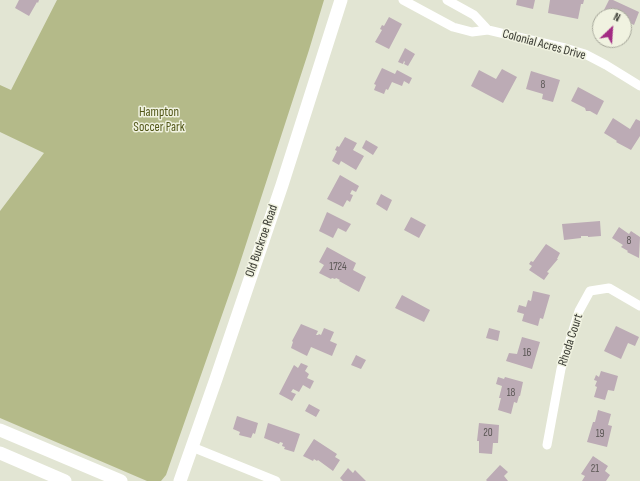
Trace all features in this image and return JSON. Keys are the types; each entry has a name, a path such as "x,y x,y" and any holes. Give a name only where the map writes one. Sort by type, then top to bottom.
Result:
{"main road":[{"name":"Old Buckroe Road","path":"180,481 282,185 341,0"},
{"path":"0,430 121,481"},
{"path":"0,452 65,481"}],"street":[{"name":"Colonial Acres Drive","path":"403,0 453,27 472,32 488,30 585,54 640,86"},
{"name":"Colonial Acres Drive","path":"447,0 474,15 488,30"},
{"name":"Rhoda Court","path":"547,445 561,369 579,311 590,291 609,288 640,306"},
{"path":"192,447 276,481"}],"green space":[{"name":"Hampton Soccer Park","path":"57,0 324,0 236,275 166,475 161,481 147,481 0,418 0,211 44,153 0,132 0,85 11,90"}],"building":[{"path":"19,0 39,0 29,16 15,8"},
{"path":"517,0 535,0 533,9 516,5"},
{"path":"550,0 584,0 583,4 581,4 578,19 548,13"},
{"path":"609,0 613,0 630,8 605,8"},
{"path":"632,9 639,12 634,25 632,24"},
{"path":"389,17 402,24 389,49 375,42 382,30 380,29 382,25 384,26"},
{"path":"405,48 415,54 408,66 404,64 404,61 403,64 398,62"},
{"path":"382,68 395,74 397,70 412,78 409,84 404,81 402,86 392,82 384,94 374,90 376,85 374,84"},
{"path":"502,69 517,77 503,103 471,86 479,70 496,79"},
{"path":"531,71 560,80 553,102 542,99 543,94 526,89"},
{"path":"578,87 604,101 597,115 590,111 586,111 585,108 571,101"},
{"path":"613,118 630,129 636,119 640,121 640,136 631,150 616,142 617,141 604,133"},
{"path":"345,137 357,143 353,150 364,156 356,170 341,161 339,165 332,161 337,151 335,150 337,146 339,147"},
{"path":"366,140 378,147 373,155 362,148"},
{"path":"340,175 359,186 356,192 352,190 350,194 353,195 350,202 347,200 343,207 327,199"},
{"path":"381,194 392,200 387,211 376,204"},
{"path":"327,212 351,224 346,232 338,228 333,238 319,231"},
{"path":"411,217 426,225 419,238 404,230"},
{"path":"600,221 601,236 581,236 581,238 564,240 562,224"},
{"path":"619,227 629,234 631,231 640,237 639,258 627,252 628,251 621,247 623,245 612,238"},
{"path":"546,244 560,253 558,259 547,272 549,273 544,280 529,270 532,266 529,264 531,261 533,262"},
{"path":"327,247 356,263 353,270 366,277 359,292 336,278 331,279 319,273 324,265 319,262"},
{"path":"533,291 550,295 543,319 540,318 538,326 522,321 524,314 517,312 519,305 526,307 528,300 531,301"},
{"path":"402,295 430,310 424,322 395,308"},
{"path":"301,324 318,331 316,335 321,335 324,328 334,332 330,341 337,344 332,356 311,347 307,356 291,348 292,341"},
{"path":"616,326 639,337 635,346 628,343 621,359 604,351"},
{"path":"489,328 500,331 498,341 486,338"},
{"path":"522,337 540,342 532,369 506,361 509,353 517,354"},
{"path":"356,355 366,360 361,369 351,365"},
{"path":"301,363 308,366 305,371 309,374 307,378 314,381 310,389 303,385 299,392 293,389 291,392 296,394 292,401 279,394 294,365 298,368"},
{"path":"601,371 618,376 614,391 608,390 605,400 594,397 597,381 594,380 596,375 599,377"},
{"path":"498,377 504,379 505,377 523,382 520,396 517,403 514,402 511,414 498,410 502,386 496,384"},
{"path":"309,404 320,410 316,417 305,411"},
{"path":"598,410 611,414 608,425 612,426 607,447 587,442"},
{"path":"237,416 258,423 255,434 253,433 251,438 239,435 240,432 233,429"},
{"path":"268,423 300,434 294,452 284,449 285,447 282,446 283,443 280,442 279,444 264,438"},
{"path":"479,423 499,425 498,443 493,443 492,454 479,453 479,441 477,441"},
{"path":"314,439 337,454 335,457 340,460 333,471 318,460 317,461 314,459 313,461 303,456"},
{"path":"593,456 608,466 605,471 610,475 606,481 582,481 585,476 581,474"},
{"path":"500,465 508,472 504,476 508,481 487,481 486,480"},
{"path":"348,468 353,473 355,470 366,481 343,481 340,478"}]}
